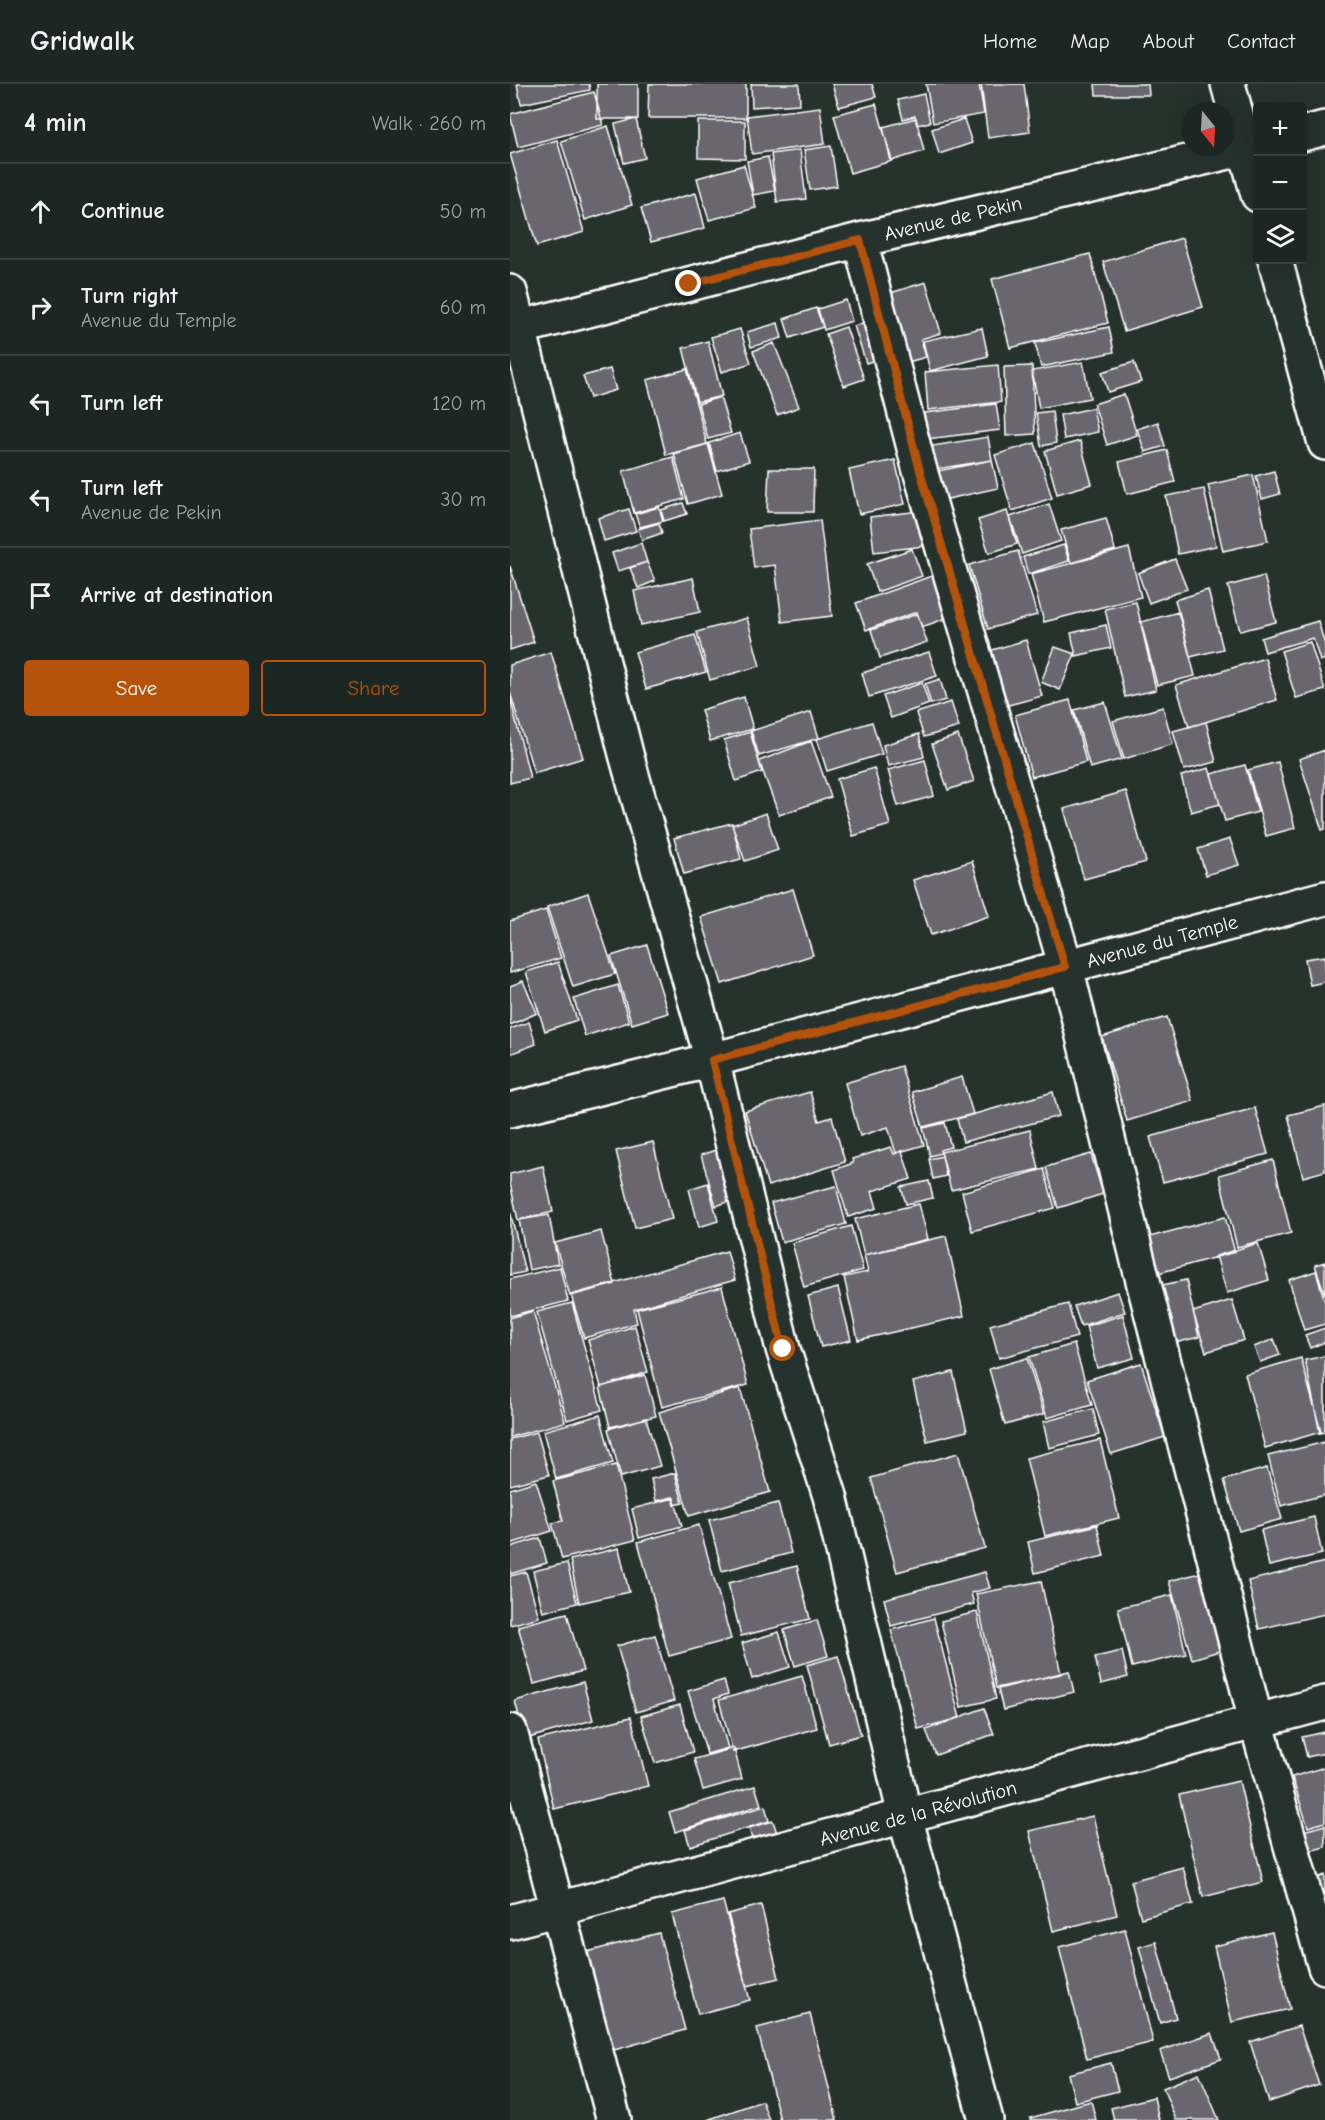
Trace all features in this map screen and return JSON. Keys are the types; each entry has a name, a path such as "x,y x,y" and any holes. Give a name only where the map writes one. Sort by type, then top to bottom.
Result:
{"street":[{"path":"1228,84 1251,147 1253,163"},
{"path":"1307,133 1325,128"},
{"name":"Avenue de Pekin","path":"515,328 860,240 1251,147"},
{"path":"860,240 919,467 1065,967 1256,1722 1325,1967"},
{"path":"1276,264 1325,443"},
{"path":"510,292 515,328 626,754 712,1060 783,1349 830,1496 905,1816 986,2120"},
{"name":"Avenue du Temple","path":"510,1110 712,1060 1325,898"},
{"name":"Avenue de la Révolution","path":"510,1922 1325,1703"},
{"path":"510,1731 614,2120"}],"building":[{"path":"517,84 589,84 590,90 521,104"},
{"path":"597,84 638,84 638,119 597,119"},
{"path":"649,84 746,84 746,118 648,118"},
{"path":"751,84 799,84 800,104 752,107"},
{"path":"832,84 872,84 876,97 839,107"},
{"path":"926,84 979,84 984,114 933,123"},
{"path":"981,84 1024,84 1030,132 988,138"},
{"path":"1095,84 1148,84 1149,95 1096,95"},
{"path":"594,92 603,125 518,147 510,114"},
{"path":"924,94 930,122 917,125 915,116 903,119 898,100"},
{"path":"876,104 892,161 850,173 834,115"},
{"path":"820,107 825,144 752,154 747,116"},
{"path":"916,118 924,151 891,161 883,127"},
{"path":"636,119 645,158 624,163 615,124"},
{"path":"964,119 972,143 939,154 932,129"},
{"path":"698,121 745,121 745,159 698,158"},
{"path":"608,126 632,205 585,220 561,141"},
{"path":"557,140 584,232 537,246 510,154"},
{"path":"831,146 837,186 810,190 804,150"},
{"path":"800,150 806,199 777,202 771,154"},
{"path":"768,157 775,191 753,195 747,161"},
{"path":"744,165 756,208 709,220 697,178"},
{"path":"696,193 705,228 651,242 641,208"},
{"path":"1182,238 1203,307 1124,331 1103,262"},
{"path":"1090,254 1108,323 1010,348 992,279"},
{"path":"926,282 941,333 921,339 926,357 908,362 887,294"},
{"path":"846,300 852,321 824,330 818,309"},
{"path":"816,308 823,327 790,338 784,319"},
{"path":"872,320 884,357 866,363 854,326"},
{"path":"778,323 782,338 751,347 747,332"},
{"path":"846,327 864,379 844,386 826,334"},
{"path":"1109,327 1114,352 1041,367 1035,343"},
{"path":"982,328 988,356 930,371 923,341"},
{"path":"740,329 751,363 722,372 711,337"},
{"path":"708,341 722,396 697,402 683,348"},
{"path":"774,343 799,407 777,415 753,351"},
{"path":"1083,362 1090,398 1039,408 1032,371"},
{"path":"1134,362 1141,382 1108,392 1102,372"},
{"path":"998,365 1001,402 928,410 925,372"},
{"path":"1032,366 1035,434 1006,436 1004,367"},
{"path":"610,369 616,390 590,398 583,376"},
{"path":"687,369 707,444 666,455 647,380"},
{"path":"1124,394 1137,435 1107,445 1094,404"},
{"path":"720,397 731,433 708,439 698,404"},
{"path":"996,404 1000,430 927,439 924,413"},
{"path":"1093,408 1098,432 1064,439 1060,415"},
{"path":"1052,411 1056,443 1041,446 1036,413"},
{"path":"1158,422 1165,446 1145,452 1137,429"},
{"path":"740,433 749,461 717,471 709,443"},
{"path":"988,437 992,460 930,470 926,447"},
{"path":"1080,441 1092,484 1057,494 1045,451"},
{"path":"1035,443 1052,498 1012,511 995,455"},
{"path":"708,444 722,494 688,504 674,454"},
{"path":"1167,450 1175,482 1127,494 1119,462"},
{"path":"673,457 684,499 634,513 623,471"},
{"path":"895,460 905,504 859,514 849,470"},
{"path":"992,460 998,488 934,502 928,473"},
{"path":"769,469 814,469 813,512 767,512"},
{"path":"1274,471 1280,494 1262,499 1256,476"},
{"path":"1253,475 1268,541 1223,551 1208,485"},
{"path":"1204,489 1216,546 1178,554 1166,496"},
{"path":"683,503 687,514 664,521 661,510"},
{"path":"1049,504 1061,541 1022,554 1010,517"},
{"path":"659,507 663,521 640,527 635,514"},
{"path":"629,509 636,531 604,541 598,518"},
{"path":"920,511 924,546 874,552 870,517"},
{"path":"1007,511 1017,544 989,553 978,520"},
{"path":"1106,518 1115,550 1071,563 1061,530"},
{"path":"820,520 832,616 782,622 775,565 754,568 749,529"},
{"path":"659,523 662,533 642,540 638,529"},
{"path":"641,543 647,562 618,571 612,553"},
{"path":"1064,545 1069,561 1028,574 1023,557"},
{"path":"1129,548 1141,597 1044,622 1031,574"},
{"path":"912,549 922,576 877,592 867,564"},
{"path":"1018,551 1037,615 988,629 969,565"},
{"path":"1175,559 1187,589 1149,603 1138,573"},
{"path":"647,562 655,581 638,588 630,568"},
{"path":"510,566 534,642 510,650"},
{"path":"940,573 955,615 922,627 917,612 866,630 856,603"},
{"path":"1264,576 1276,622 1240,631 1228,586"},
{"path":"693,578 700,612 641,625 634,591"},
{"path":"1208,590 1223,649 1190,657 1175,600"},
{"path":"1136,602 1156,690 1125,697 1105,609"},
{"path":"1179,612 1195,676 1157,685 1141,622"},
{"path":"917,614 927,642 880,658 871,630"},
{"path":"747,618 760,666 710,680 697,632"},
{"path":"1318,621 1325,645 1325,659 1320,661 1313,638 1265,652 1261,638"},
{"path":"1106,625 1111,648 1076,656 1071,633"},
{"path":"695,635 706,672 646,689 635,652"},
{"path":"1026,640 1042,696 1005,706 989,651"},
{"path":"1310,642 1325,690 1296,698 1281,651"},
{"path":"1055,647 1075,654 1060,690 1041,682"},
{"path":"551,652 583,758 534,773 510,692 510,665"},
{"path":"929,652 937,676 869,697 862,673"},
{"path":"1265,658 1277,700 1189,727 1176,685"},
{"path":"940,679 946,700 931,704 925,684"},
{"path":"922,683 929,704 891,718 883,696"},
{"path":"510,697 530,778 510,783"},
{"path":"744,697 753,729 710,741 701,710"},
{"path":"1070,700 1086,762 1032,777 1015,715"},
{"path":"951,702 959,727 924,737 916,713"},
{"path":"1105,702 1122,759 1090,768 1074,710"},
{"path":"1163,707 1173,744 1124,759 1113,721"},
{"path":"811,712 819,738 759,756 751,731"},
{"path":"872,722 882,754 827,771 817,739"},
{"path":"1206,722 1216,762 1184,770 1173,731"},
{"path":"750,732 762,772 736,781 724,740"},
{"path":"919,734 924,757 888,766 883,745"},
{"path":"958,735 974,781 948,790 932,744"},
{"path":"811,741 831,797 779,815 759,761"},
{"path":"1325,750 1325,829 1322,830 1299,759"},
{"path":"925,760 934,796 898,806 888,770"},
{"path":"1278,762 1295,828 1266,836 1248,770"},
{"path":"1245,765 1258,812 1225,821 1211,774"},
{"path":"874,768 890,825 853,836 837,779"},
{"path":"1209,768 1220,804 1191,812 1181,776"},
{"path":"1126,791 1146,862 1084,879 1064,809"},
{"path":"766,813 778,850 745,861 732,825"},
{"path":"732,823 741,859 684,874 674,838"},
{"path":"1230,839 1239,865 1206,875 1198,849"},
{"path":"972,861 989,916 931,935 913,880"},
{"path":"793,889 813,955 722,984 701,917"},
{"path":"588,893 615,974 573,987 547,907"},
{"path":"546,910 561,958 510,973 510,921"},
{"path":"647,945 668,1013 632,1024 611,956"},
{"path":"1325,956 1325,982 1310,985 1305,959"},
{"path":"558,962 577,1020 545,1031 526,972"},
{"path":"523,981 537,1013 510,1025 510,986"},
{"path":"618,985 629,1022 585,1036 574,999"},
{"path":"1167,1017 1193,1101 1127,1121 1102,1037"},
{"path":"529,1022 536,1044 510,1054 510,1029"},
{"path":"901,1066 924,1145 896,1153 888,1127 860,1136 845,1083"},
{"path":"962,1077 973,1114 923,1127 912,1092"},
{"path":"810,1092 819,1121 832,1117 845,1162 768,1186 745,1111"},
{"path":"1053,1092 1059,1116 963,1142 957,1119"},
{"path":"1325,1106 1325,1171 1303,1177 1288,1115"},
{"path":"1255,1108 1268,1154 1163,1182 1150,1137"},
{"path":"945,1123 951,1147 930,1156 923,1128"},
{"path":"1030,1130 1039,1169 951,1190 941,1152"},
{"path":"653,1142 672,1219 635,1228 616,1151"},
{"path":"891,1147 894,1154 902,1151 911,1179 872,1191 877,1208 848,1217 834,1170 853,1163 852,1159"},
{"path":"721,1148 736,1199 716,1206 701,1155"},
{"path":"1091,1154 1103,1194 1058,1208 1046,1167"},
{"path":"942,1156 946,1176 933,1179 929,1159"},
{"path":"1273,1160 1291,1233 1237,1247 1219,1175"},
{"path":"543,1166 553,1212 518,1220 510,1174"},
{"path":"1044,1169 1055,1208 972,1231 962,1192"},
{"path":"929,1181 933,1198 906,1204 901,1187"},
{"path":"708,1183 718,1221 699,1227 689,1189"},
{"path":"836,1186 846,1224 782,1242 771,1203"},
{"path":"919,1204 928,1239 864,1255 855,1219"},
{"path":"510,1211 525,1272 510,1275"},
{"path":"549,1215 558,1264 529,1270 519,1220"},
{"path":"1225,1217 1235,1252 1151,1275 1142,1239"},
{"path":"851,1226 863,1270 804,1287 792,1243"},
{"path":"601,1231 615,1284 570,1296 555,1243"},
{"path":"946,1236 964,1316 858,1340 844,1277 868,1272 864,1255"},
{"path":"1258,1243 1269,1280 1227,1293 1216,1256"},
{"path":"727,1251 735,1280 634,1309 637,1323 584,1338 571,1295"},
{"path":"1325,1262 1325,1295 1315,1265"},
{"path":"560,1267 568,1301 510,1316 510,1279"},
{"path":"1316,1271 1325,1302 1325,1324 1304,1330 1289,1280"},
{"path":"1186,1280 1199,1337 1171,1344 1158,1286"},
{"path":"722,1287 748,1385 662,1407 637,1309"},
{"path":"838,1288 851,1340 821,1347 808,1296"},
{"path":"1118,1292 1125,1312 1081,1326 1074,1306"},
{"path":"1232,1300 1244,1340 1206,1352 1193,1312"},
{"path":"572,1303 602,1410 567,1420 537,1312"},
{"path":"1068,1304 1077,1337 999,1358 990,1325"},
{"path":"533,1311 565,1422 510,1437 510,1318"},
{"path":"1123,1315 1134,1358 1097,1368 1086,1326"},
{"path":"635,1326 648,1372 601,1387 588,1340"},
{"path":"1325,1328 1325,1342 1310,1348 1305,1335"},
{"path":"1274,1339 1280,1355 1260,1362 1254,1347"},
{"path":"1074,1344 1092,1405 1047,1418 1029,1357"},
{"path":"1325,1356 1325,1432 1320,1433 1305,1360"},
{"path":"1027,1358 1044,1414 1005,1425 989,1369"},
{"path":"1301,1358 1321,1432 1265,1448 1245,1374"},
{"path":"1141,1363 1165,1437 1111,1454 1087,1380"},
{"path":"953,1372 967,1431 927,1441 913,1382"},
{"path":"645,1375 656,1416 610,1427 600,1387"},
{"path":"740,1388 770,1492 689,1516 659,1412"},
{"path":"1093,1409 1099,1435 1049,1448 1043,1422"},
{"path":"600,1415 613,1463 556,1479 543,1431"},
{"path":"646,1418 660,1466 621,1477 608,1429"},
{"path":"537,1432 549,1475 510,1485 510,1439"},
{"path":"1100,1440 1119,1518 1045,1536 1026,1458"},
{"path":"1325,1442 1325,1495 1281,1506 1268,1456"},
{"path":"958,1453 985,1548 897,1572 871,1478"},
{"path":"616,1465 635,1540 562,1559 552,1523 563,1521 553,1481"},
{"path":"1267,1468 1282,1519 1239,1531 1224,1480"},
{"path":"675,1473 683,1503 675,1505 673,1497 656,1501 651,1479"},
{"path":"536,1481 552,1531 510,1544 510,1489"},
{"path":"674,1498 682,1526 639,1538 632,1509"},
{"path":"778,1503 791,1553 722,1571 709,1520"},
{"path":"1314,1517 1322,1554 1269,1566 1261,1530"},
{"path":"699,1525 731,1639 669,1656 638,1542"},
{"path":"1097,1525 1104,1556 1035,1573 1028,1542"},
{"path":"540,1538 547,1563 510,1574 510,1547"},
{"path":"619,1548 629,1592 579,1603 570,1560"},
{"path":"1325,1562 1325,1614 1259,1629 1248,1581"},
{"path":"567,1563 577,1603 543,1612 533,1571"},
{"path":"797,1566 810,1619 741,1636 728,1583"},
{"path":"526,1572 539,1617 510,1625 510,1576"},
{"path":"985,1572 990,1588 971,1593 974,1604 891,1626 884,1599"},
{"path":"1204,1572 1226,1649 1192,1659 1169,1581"},
{"path":"1041,1581 1061,1674 996,1688 976,1594"},
{"path":"1172,1595 1186,1654 1132,1667 1118,1608"},
{"path":"977,1612 996,1699 961,1707 941,1621"},
{"path":"567,1613 583,1671 534,1684 518,1626"},
{"path":"934,1618 960,1718 918,1729 891,1630"},
{"path":"817,1620 828,1656 795,1666 784,1630"},
{"path":"779,1632 790,1667 752,1679 742,1643"},
{"path":"655,1635 674,1701 636,1712 617,1646"},
{"path":"1122,1651 1128,1677 1101,1684 1095,1657"},
{"path":"838,1656 861,1735 829,1744 807,1665"},
{"path":"1069,1671 1074,1692 1003,1710 998,1689"},
{"path":"802,1676 817,1728 733,1752 719,1700"},
{"path":"724,1680 728,1694 714,1699 728,1748 707,1754 688,1691"},
{"path":"583,1682 593,1720 525,1739 515,1701"},
{"path":"680,1705 693,1752 655,1763 641,1716"},
{"path":"984,1708 994,1734 936,1755 926,1730"},
{"path":"631,1717 648,1786 554,1809 538,1740"},
{"path":"1325,1732 1325,1753 1307,1757 1302,1737"},
{"path":"734,1748 742,1779 703,1790 694,1759"},
{"path":"1325,1767 1325,1822 1308,1827 1292,1777"},
{"path":"1239,1781 1263,1882 1203,1897 1179,1795"},
{"path":"755,1786 761,1805 675,1832 669,1812"},
{"path":"765,1806 769,1821 690,1846 685,1830"},
{"path":"1093,1816 1117,1915 1053,1931 1029,1831"},
{"path":"773,1821 778,1836 753,1843 749,1828"},
{"path":"1325,1825 1325,1847 1309,1851 1303,1831"},
{"path":"1183,1867 1193,1904 1141,1918 1131,1881"},
{"path":"1325,1875 1325,1900 1317,1878"},
{"path":"723,1901 750,2000 698,2014 672,1914"},
{"path":"761,1905 779,1978 747,1986 728,1914"},
{"path":"1125,1929 1153,2042 1087,2059 1059,1947"},
{"path":"1272,1932 1290,2009 1232,2022 1214,1946"},
{"path":"659,1933 685,2030 614,2050 587,1952"},
{"path":"1156,1942 1176,2018 1160,2023 1139,1947"},
{"path":"810,2014 837,2120 780,2120 757,2028"},
{"path":"1299,2026 1319,2085 1269,2102 1250,2042"},
{"path":"1212,2033 1221,2059 1169,2077 1160,2051"},
{"path":"1111,2063 1118,2091 1075,2102 1068,2074"},
{"path":"1199,2073 1219,2120 1176,2120 1163,2088"},
{"path":"1154,2097 1159,2120 1114,2120 1111,2108"},
{"path":"762,2101 769,2120 707,2120"},
{"path":"1091,2101 1096,2120 1030,2120 1030,2118"}],"route":[{"path":"689,284 860,240 919,467 1065,967 712,1060 783,1349"}]}
